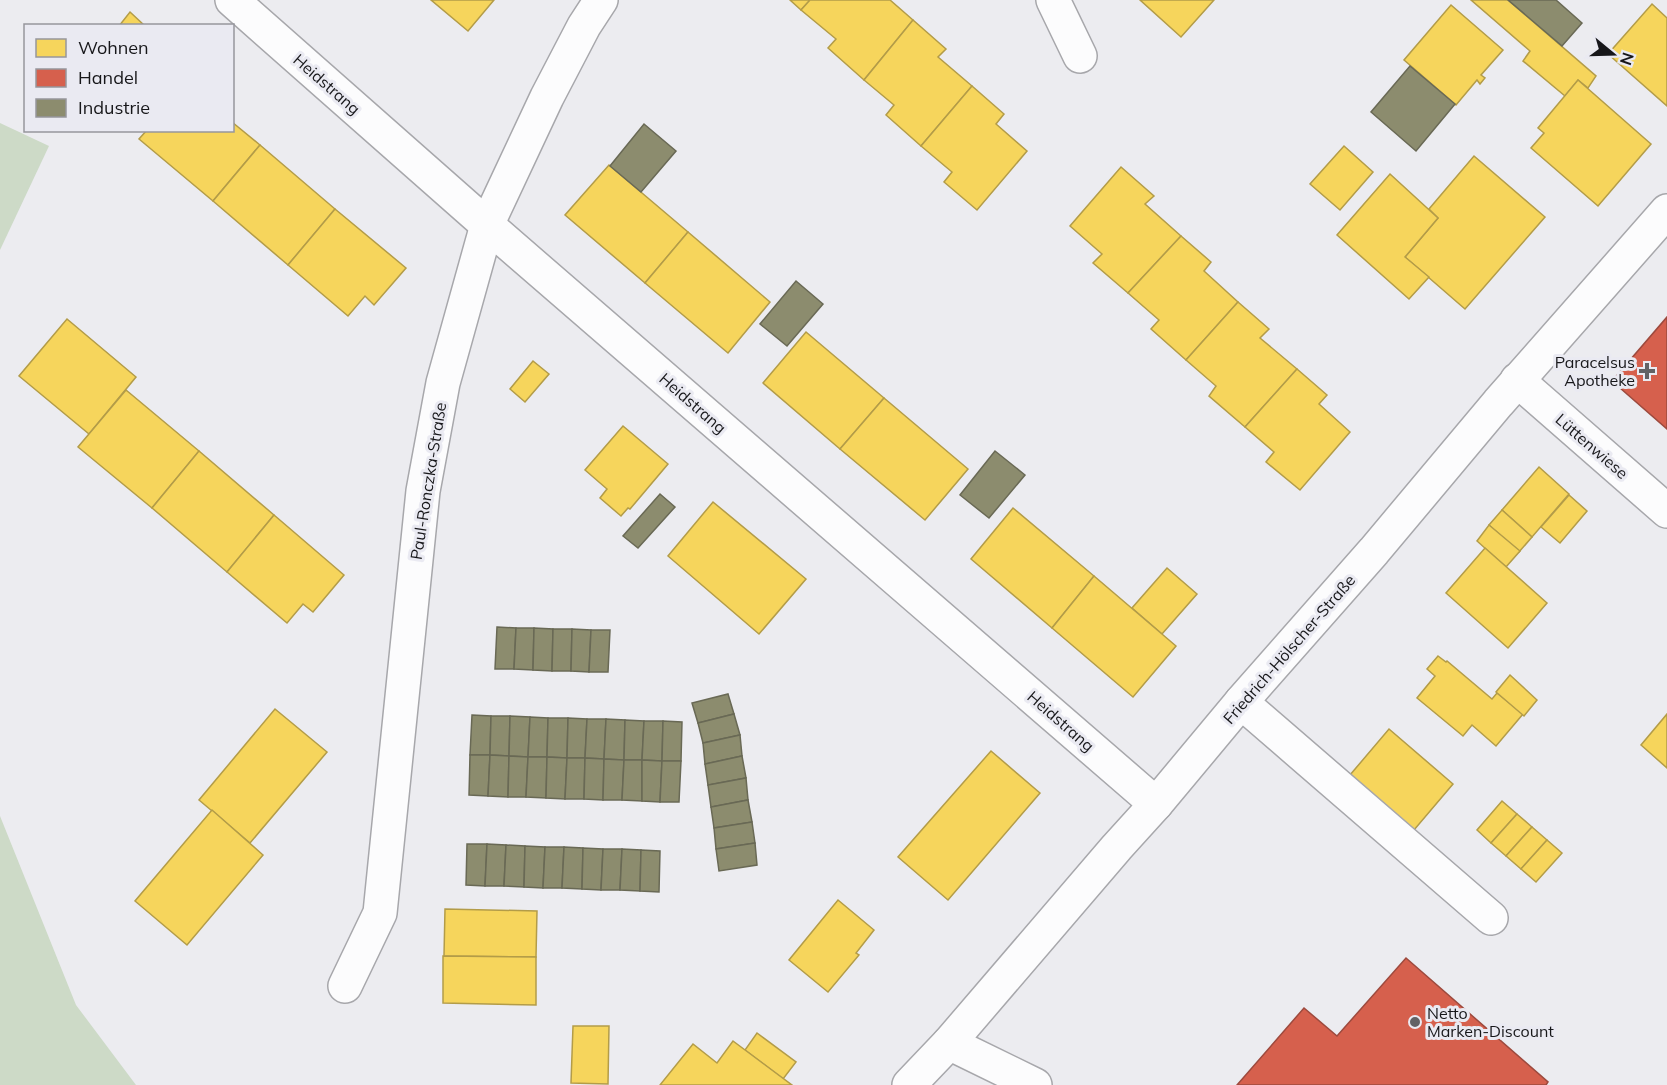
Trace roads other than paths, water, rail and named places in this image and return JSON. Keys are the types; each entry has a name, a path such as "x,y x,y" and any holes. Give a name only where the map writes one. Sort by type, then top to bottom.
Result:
{"street":[{"name":"Heidstrang","path":"232,0 487,225 1156,804"},
{"name":"Paul-Ronczka-Straße","path":"345,986 380,913 423,491 443,383 487,225 547,97 584,26 601,0"},
{"path":"1053,0 1080,56"},
{"name":"Friedrich-Hölscher-Straße","path":"909,1085 949,1042 1156,804 1241,702 1382,542 1517,380 1667,211"},
{"name":"Lüttenwiese","path":"1517,380 1667,511"},
{"path":"1241,702 1491,918"},
{"path":"949,1042 1035,1085"}],"place":[{"name":"Paracelsus Apotheke","path":"1647,371"},
{"name":"Netto Marken-Discount","path":"1415,1022"}]}
